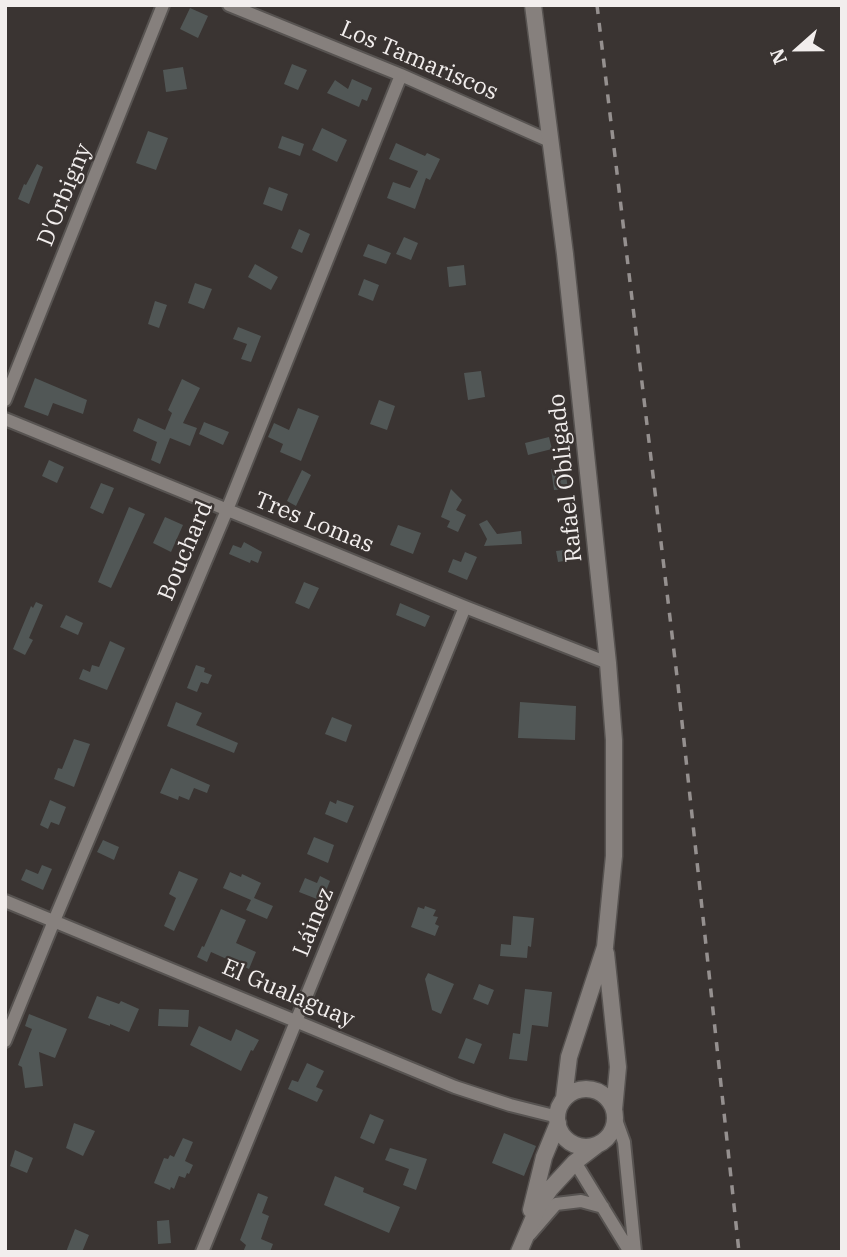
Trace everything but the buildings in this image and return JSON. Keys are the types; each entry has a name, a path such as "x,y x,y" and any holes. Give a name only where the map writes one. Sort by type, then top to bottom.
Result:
{"street":[{"name":"D'Orbigny","path":"5,400 163,5"},
{"name":"Los Tamariscos","path":"229,5 401,75 552,142"},
{"name":"Rafael Obligado","path":"533,5 552,142 614,740 615,817 605,947 618,1067 615,1114"},
{"name":"Bouchard","path":"5,1041 227,510 401,75"},
{"name":"Tres Lomas","path":"5,419 608,663"},
{"name":"Láinez","path":"201,1252 465,607"},
{"name":"El Gualaguay","path":"5,901 455,1087 558,1120"},
{"name":"Rafael Obligado","path":"565,1098 569,1057 605,947"},
{"path":"520,1247 544,1157 565,1098 578,1090 591,1089 603,1094 615,1114 624,1142 633,1252"},
{"path":"520,1247 539,1205 575,1162 611,1133 615,1114"},
{"path":"558,1120 562,1133 570,1141 580,1146 598,1144"},
{"path":"575,1162 633,1252"},
{"path":"520,1247 556,1204 581,1201 603,1207"}],"railway":[{"path":"597,5 678,685 739,1252"}]}
